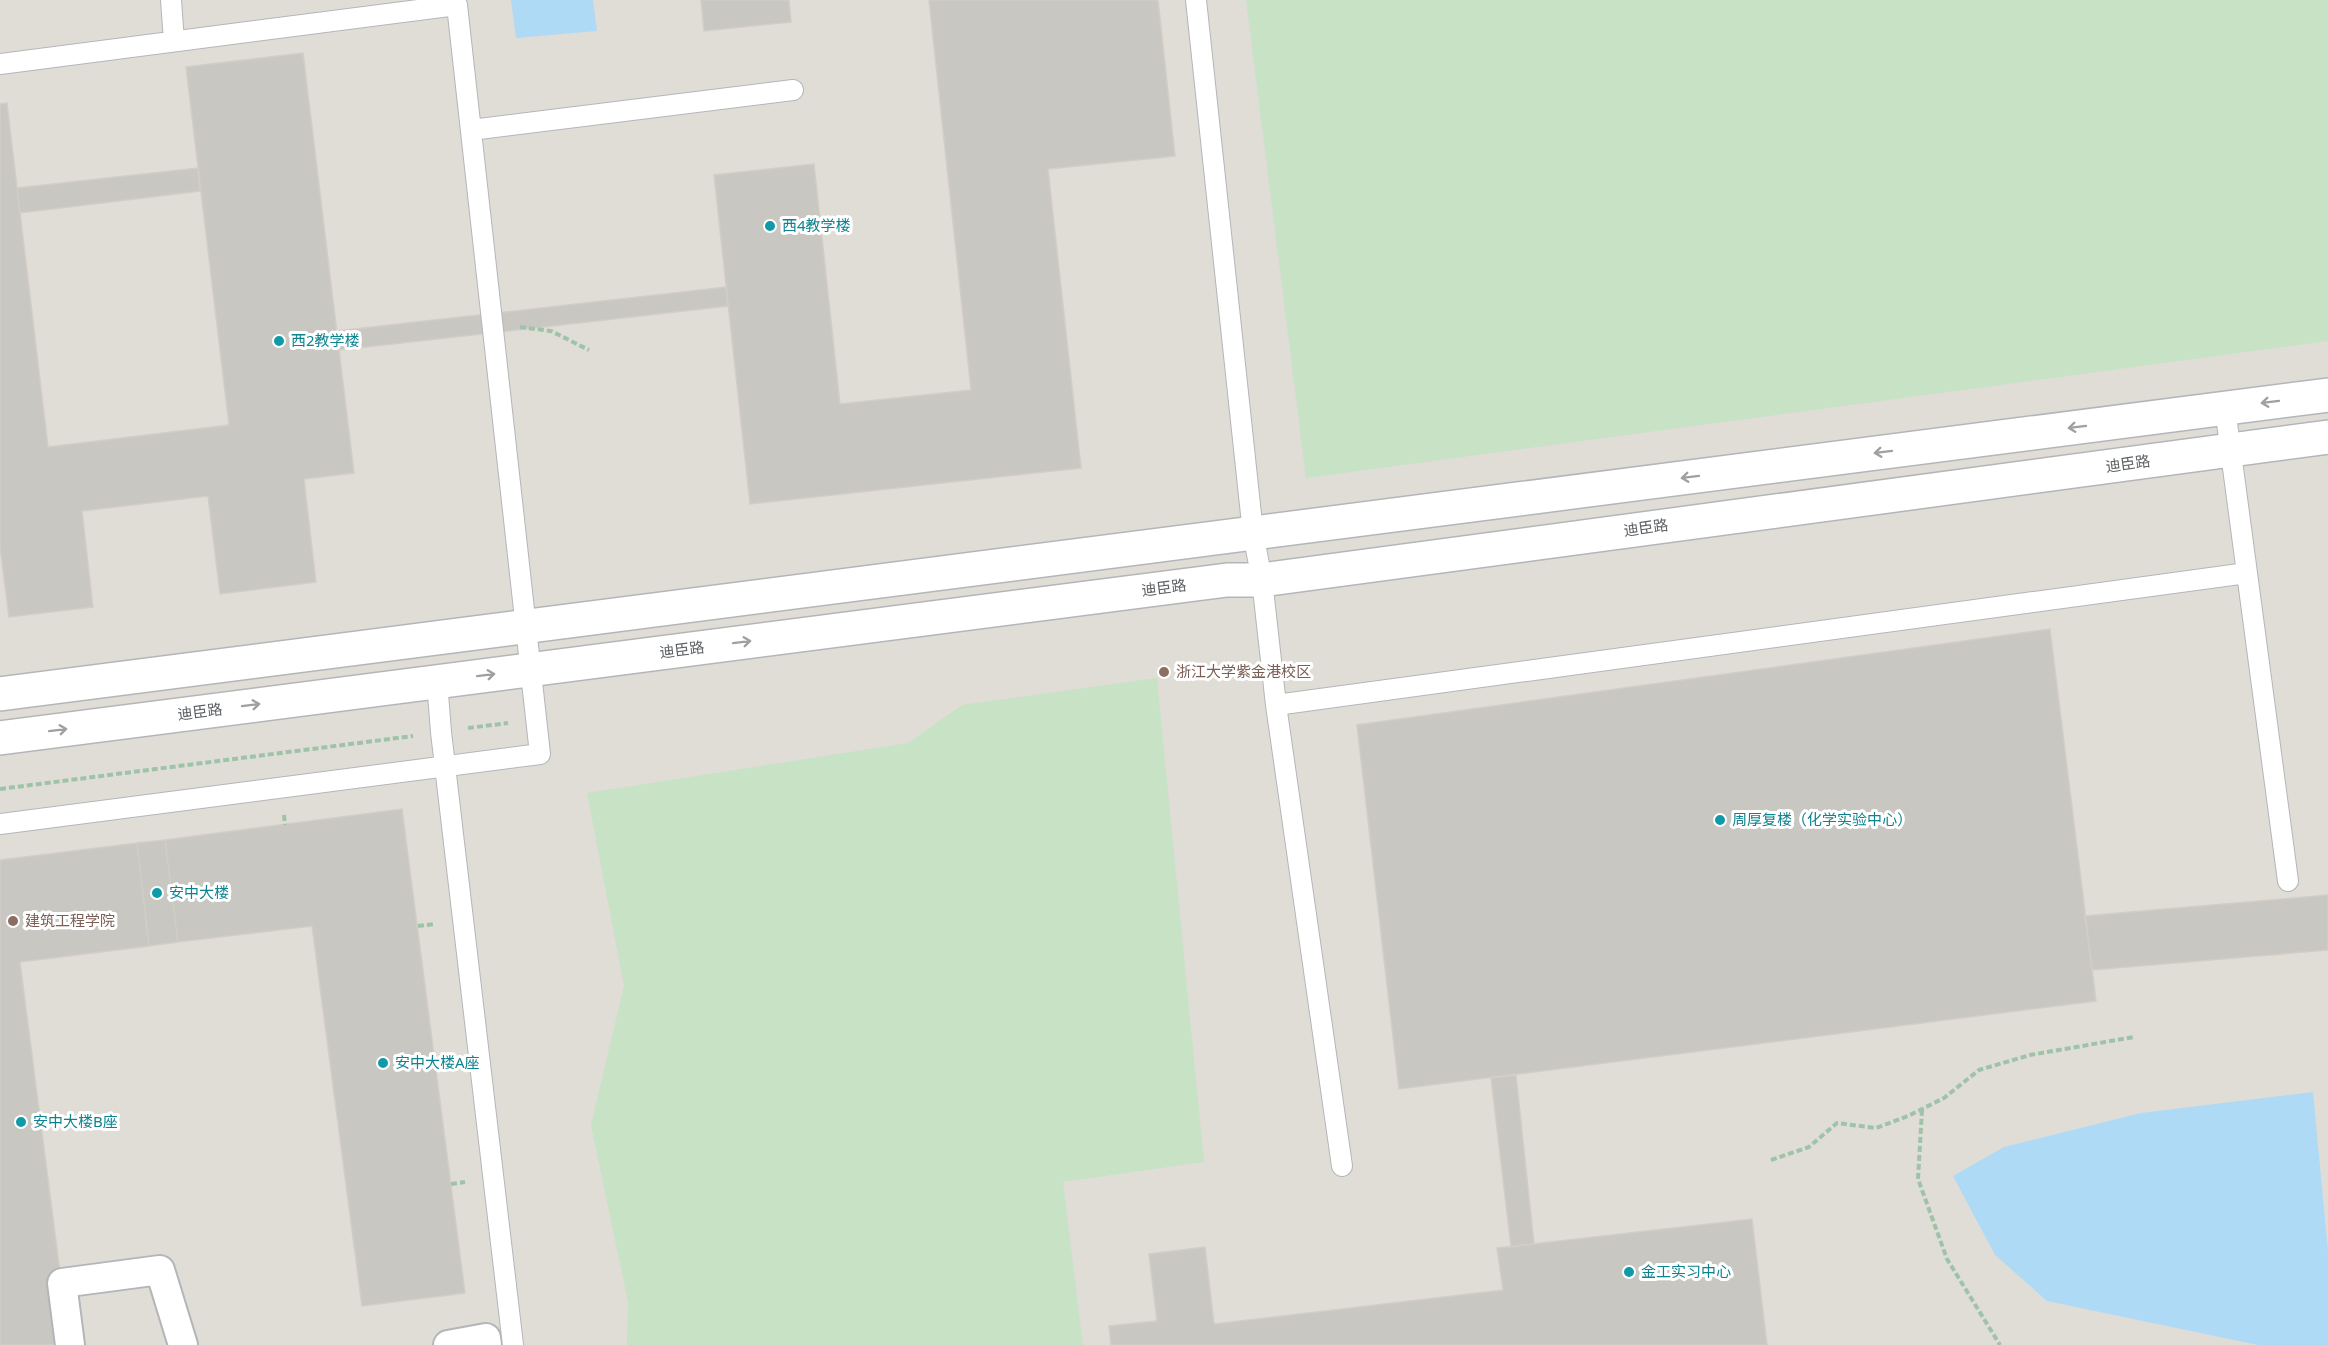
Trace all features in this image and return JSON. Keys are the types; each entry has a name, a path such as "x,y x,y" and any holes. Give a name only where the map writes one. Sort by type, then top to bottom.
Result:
{"street":[{"path":"0,694 2328,395"},
{"name":"迪臣路","path":"0,738 1227,580 1262,580 2328,437"},
{"path":"70,1345 62,1283 160,1270 183,1345"},
{"path":"448,1345 486,1338 487,1345"}],"lane":[{"path":"171,0 174,42"},
{"path":"1196,0 1253,533 1262,580 1276,705 1341,1166"},
{"path":"0,64 457,4 540,754 0,824"},
{"path":"471,130 793,90"},
{"path":"2225,408 2288,881"},
{"path":"1276,705 2247,573"},
{"path":"437,681 441,732 513,1345"}],"path":[{"path":"492,324 551,331 589,351"},
{"path":"0,789 535,720"},
{"path":"1771,1160 1809,1147 1837,1123 1876,1128 1922,1109 1944,1098 1979,1070 2030,1055 2134,1037"},
{"path":"1922,1109 1918,1179 1947,1258 2000,1345"}],"shaded area":[{"name":"浙江大学紫金港校区","path":"0,0 2328,0 2328,1345 0,1345"}],"green space":[{"path":"1246,0 2328,0 2328,341 1306,478"},
{"path":"1157,678 1204,1162 1063,1182 1083,1345 627,1345 628,1302 591,1125 624,986 587,793 908,743 962,705"}],"water":[{"path":"511,0 593,0 597,31 516,38"},
{"path":"2313,1092 2328,1251 2328,1345 2258,1345 2047,1301 1995,1255 1953,1176 2004,1147 2141,1113"}],"building":[{"path":"701,0 789,0 791,22 704,31"},
{"name":"西4教学楼","path":"929,0 1158,0 1175,156 1048,169 1081,468 750,504 714,175 814,164 840,404 971,390"},
{"name":"西2教学楼","path":"303,53 354,473 304,479 316,582 220,594 208,496 82,511 93,607 9,617 0,547 0,104 7,103 48,447 229,425 186,67"},
{"path":"198,168 200,191 20,213 17,188"},
{"path":"726,287 728,306 340,350 337,331"},
{"name":"周厚复楼（化学实验中心）","path":"2050,629 2096,1001 1399,1089 1357,725"},
{"name":"安中大楼A座","path":"402,809 465,1293 362,1306 312,926 178,942 165,840"},
{"name":"安中大楼","path":"165,840 178,942 149,946 137,843"},
{"name":"安中大楼B座","path":"137,843 149,946 20,962 69,1342 48,1345 0,1345 0,860"},
{"path":"2328,895 2328,950 2092,970 2085,916"},
{"path":"1516,1075 1534,1244 1511,1247 1491,1078"},
{"name":"金工实习中心","path":"1752,1219 1767,1345 1111,1345 1109,1326 1157,1321 1149,1254 1205,1247 1214,1324 1503,1290 1497,1248"}],"place":[{"name":"西4教学楼","path":"770,226"},
{"name":"西2教学楼","path":"279,341"},
{"name":"浙江大学紫金港校区","path":"1164,672"},
{"name":"周厚复楼（化学实验中心）","path":"1720,820"},
{"name":"安中大楼","path":"157,893"},
{"name":"建筑工程学院","path":"13,921"},
{"name":"安中大楼A座","path":"383,1063"},
{"name":"安中大楼B座","path":"21,1122"},
{"name":"金工实习中心","path":"1629,1272"}]}
